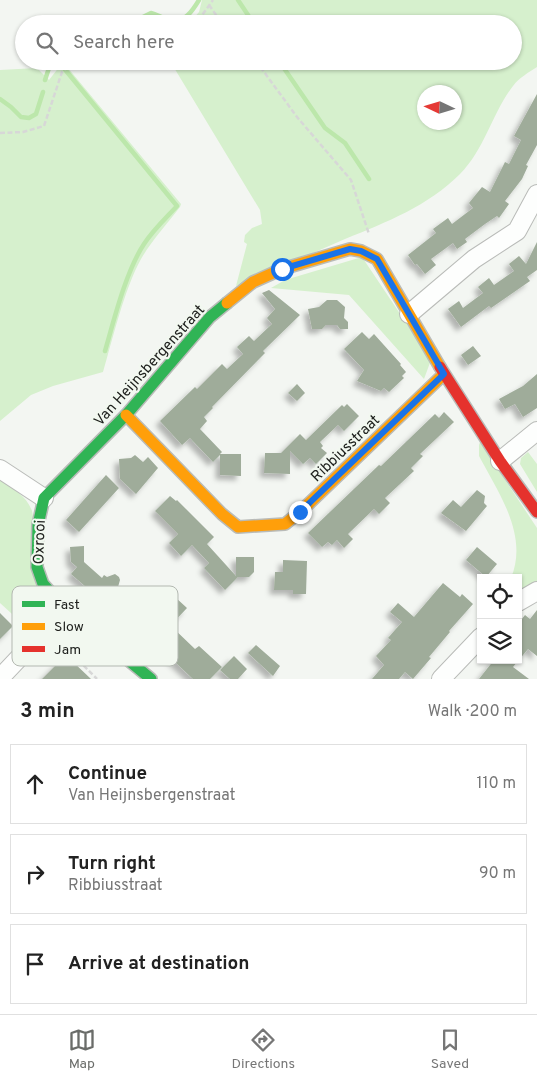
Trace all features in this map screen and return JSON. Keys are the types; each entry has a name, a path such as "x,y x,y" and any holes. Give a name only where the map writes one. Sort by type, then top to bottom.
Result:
{"street":[{"path":"409,314 474,259 517,231 537,194"},
{"name":"Van Heijnsbergenstraat","path":"44,498 126,415 210,317 253,282 282,269 350,249 361,251 377,259"},
{"path":"377,259 444,374 500,461 537,512"},
{"name":"Ribbiusstraat","path":"126,415 222,514 238,527 285,524 300,512 444,374"},
{"path":"500,461 537,430"},
{"name":"Oxrooi","path":"0,469 44,498 38,524 37,567 45,586"},
{"path":"522,600 537,591"},
{"path":"441,679 477,641"},
{"path":"1,678 12,666"},
{"name":"Oxrooi","path":"135,666 151,679"}],"path":[{"path":"202,15 213,0"},
{"path":"209,5 216,15"},
{"path":"0,133 23,132 44,126 64,70"},
{"path":"263,70 297,117 351,180 377,259"},
{"path":"84,666 97,679"}],"green space":[{"path":"202,0 537,0 537,67 513,86 499,108 476,154 460,174 434,195 406,212 236,286 247,244 244,242 245,235 252,228 262,224 260,210 175,70 522,70 522,15 196,15"},
{"path":"0,70 39,70 49,80 57,70 70,70 181,204 150,245 135,271 119,314 103,372 53,386 31,395 0,421"},
{"path":"362,257 431,360 424,379 349,295 271,288 285,280"},
{"path":"480,442 537,528 537,581 522,592 522,574 512,574 516,562 514,530 502,499 479,456"},
{"path":"528,452 537,464 537,492 520,464 521,458"},
{"path":"0,479 23,497 30,506 47,586 12,586 12,614 0,603"}],"building":[{"path":"537,94 537,145 526,165 528,166 522,179 505,201 509,204 499,218 497,216 465,239 467,242 457,249 453,243 431,259 436,265 425,274 408,255 436,233 433,229 448,218 452,224 473,208 469,203 482,187 490,192 505,162 509,164 521,140 514,136"},
{"path":"537,242 537,270 527,277 530,281 491,308 489,306 461,327 448,309 459,301 463,308 483,293 478,287 489,278 494,285 514,271 509,264 519,256 526,264"},
{"path":"269,290 300,315 263,351 265,353 204,417 207,421 200,429 222,452 220,454 241,454 241,476 220,475 220,455 213,462 190,438 182,445 160,421 222,364 227,369 243,354 237,347 249,336 254,341 272,324 267,318 275,309 262,293"},
{"path":"327,300 337,300 345,307 344,318 348,322 348,329 340,329 337,325 326,325 322,329 312,329 308,309 319,307"},
{"path":"362,332 369,339 374,334 406,372 402,376 404,378 389,392 384,388 381,391 357,381 364,370 344,349"},
{"path":"473,346 481,356 468,365 461,355"},
{"path":"537,374 537,408 523,417 515,404 505,409 499,399 523,386"},
{"path":"297,384 305,393 297,401 288,393"},
{"path":"347,404 359,416 344,431 338,425 320,442 323,446 321,448 327,453 316,464 310,458 303,464 290,451 290,474 264,473 265,453 281,453 300,434 306,440 342,405 344,407"},
{"path":"444,412 454,422 420,454 423,456 411,468 414,471 385,498 390,503 379,514 374,509 348,534 353,539 344,548 337,540 332,545 328,542 322,547 308,533 435,414 439,418"},
{"path":"135,455 143,462 148,457 158,468 136,494 120,479 119,459 131,458"},
{"path":"106,475 119,488 79,532 66,520"},
{"path":"477,490 485,496 484,503 487,506 466,531 441,513 453,500 461,507"},
{"path":"170,496 177,500 214,537 207,544 236,576 236,557 254,557 254,572 249,577 238,577 225,590 204,568 209,563 192,545 181,556 169,543 178,534 155,511"},
{"path":"84,546 84,562 102,578 104,575 107,577 115,574 120,580 118,586 85,586 71,574 77,567 71,562 70,547"},
{"path":"477,547 497,564 489,574 482,574 466,560"},
{"path":"283,560 307,561 306,594 293,594 293,590 274,590 275,572 283,572"},
{"path":"443,583 460,597 462,594 473,604 449,631 429,657 431,658 413,679 405,672 399,679 372,679 384,665 376,656 391,640 388,638 402,622 390,612 398,603 414,617"},
{"path":"178,600 187,608 178,618"},
{"path":"537,610 537,656 528,649 522,656 522,619 525,615 530,619"},
{"path":"0,613 12,627 0,639"},
{"path":"178,633 195,649 199,646 222,667 210,679 193,679 178,665"},
{"path":"256,645 280,666 273,676 248,653"},
{"path":"234,656 247,669 238,679 230,679 220,670"},
{"path":"491,664 516,664 513,667 529,679 479,679"},
{"path":"55,666 77,666 91,679 42,679"}],"waterway":[{"path":"188,15 199,0"},
{"path":"238,0 248,15"},
{"path":"147,15 151,13 157,15"},
{"path":"45,80 48,70"},
{"path":"65,70 177,206 151,234 138,255 121,296 105,351"},
{"path":"285,70 325,128 345,143 369,179"},
{"path":"0,99 21,117 29,118 36,114 43,92"}],"traffic: fast":[{"path":"45,586 37,567 38,525 44,498 126,415 210,317 227,303"},
{"path":"135,666 151,679"}],"traffic: slow":[{"path":"227,303 253,282 282,269 350,249 361,251 377,259 440,367"},
{"path":"126,415 222,514 238,527 285,524 300,512 444,374"}],"traffic: jam":[{"path":"440,367 500,461 537,512"}],"route":[{"path":"282,269 350,249 361,251 377,259 444,374 300,512"}]}
